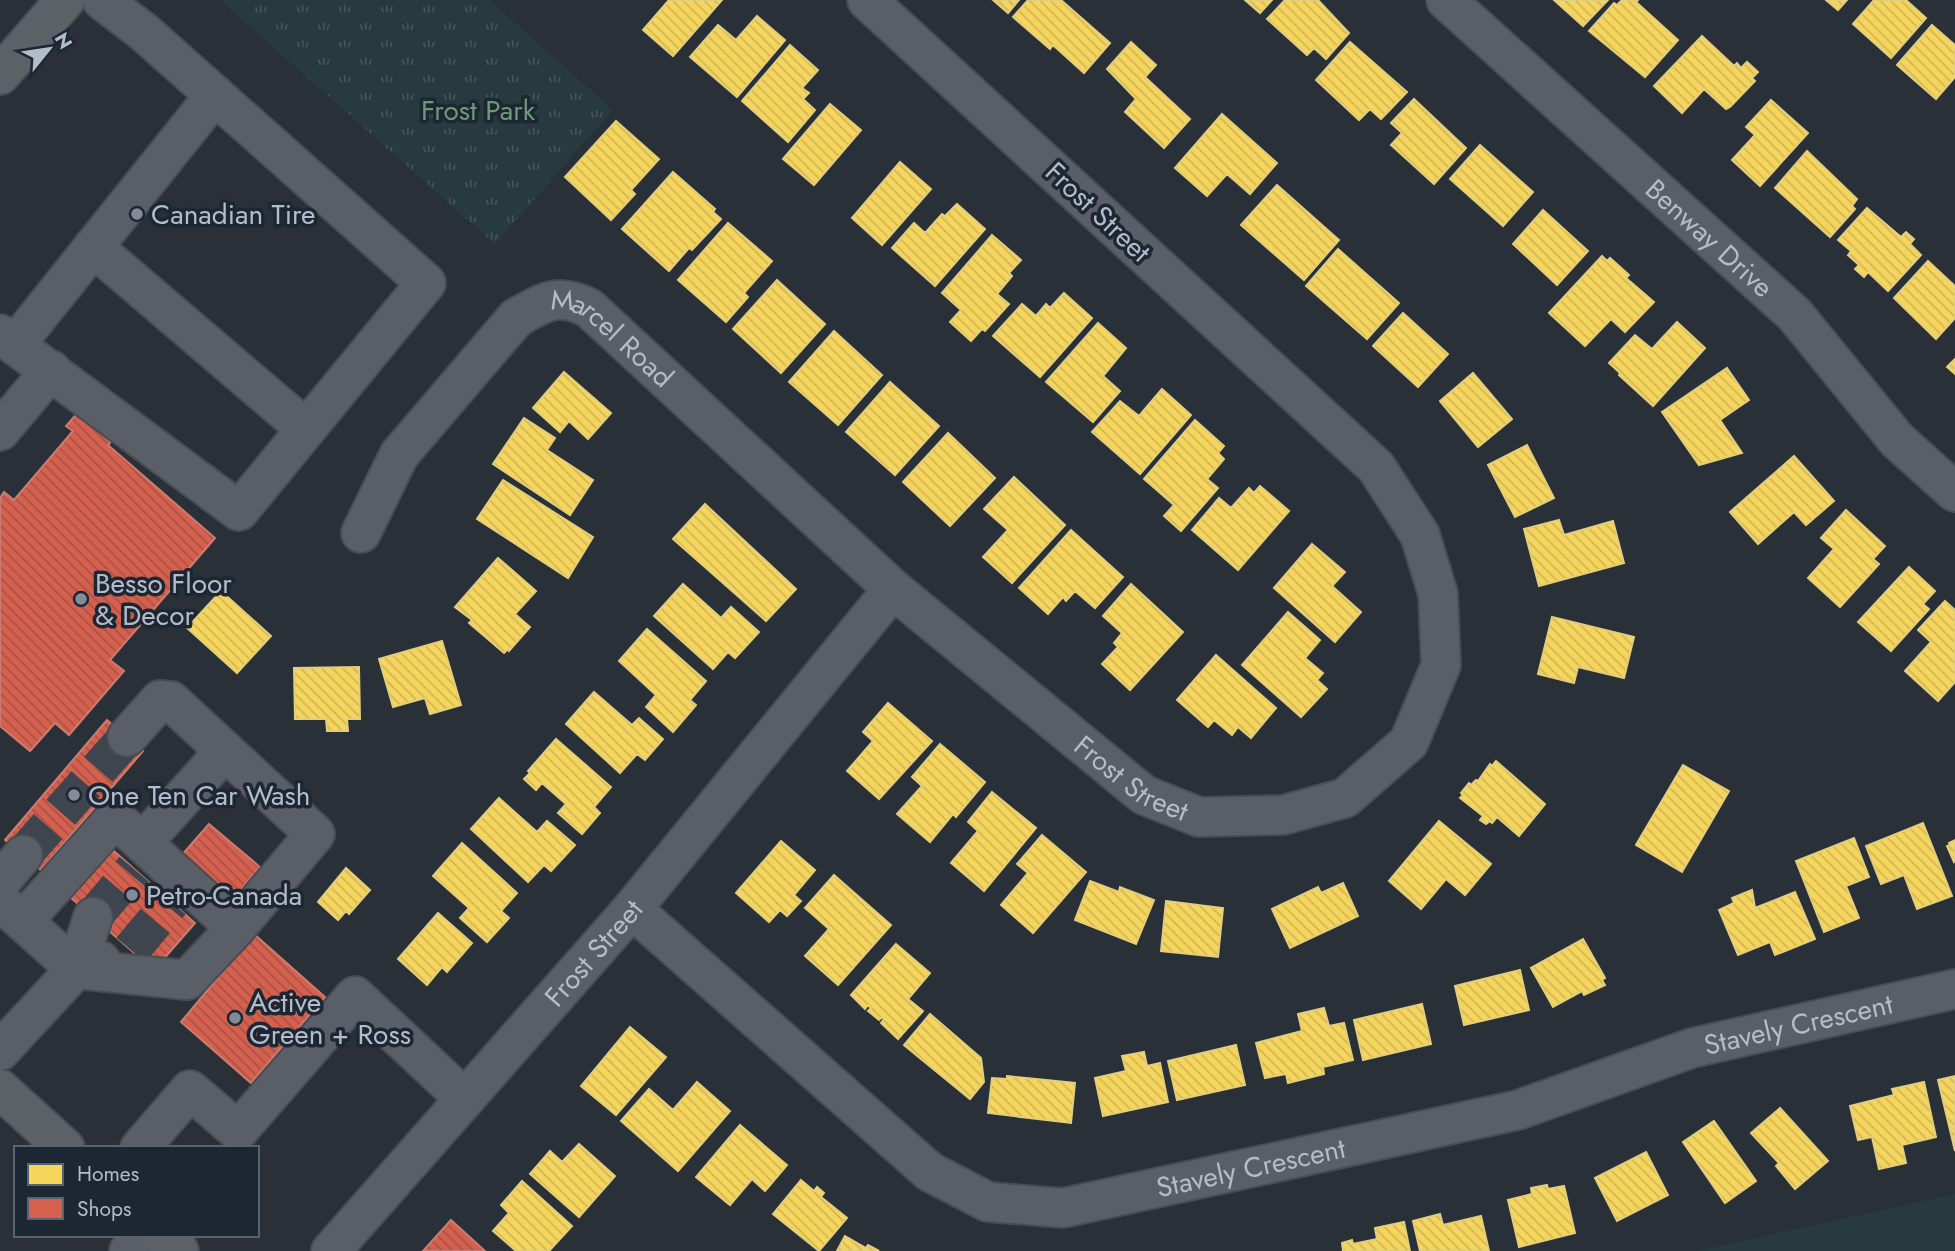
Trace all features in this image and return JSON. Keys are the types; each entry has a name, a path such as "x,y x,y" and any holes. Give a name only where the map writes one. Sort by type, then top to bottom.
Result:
{"main road":[{"path":"0,75 57,3"},
{"path":"5,1105 62,1146"},
{"path":"163,1237 179,1251"}],"street":[{"path":"102,0 145,33 215,95 426,283 239,511 8,339 93,247 215,95"},
{"name":"Frost Street","path":"331,1251 632,909 893,589 1144,795 1199,817 1283,816 1345,798 1409,742 1441,665 1438,594 1420,535 1377,467 867,0"},
{"name":"Benway Drive","path":"1446,0 1795,316 1896,440 1955,492"},
{"path":"93,247 306,429"},
{"name":"Marcel Road","path":"361,533 399,455 516,318 557,299 574,300 589,308 893,589"},
{"path":"0,431 51,370"},
{"path":"127,737 160,700 171,701 315,834 236,928 187,980 76,969 11,911 115,818 148,859 171,902"},
{"path":"148,859 225,751"},
{"path":"148,859 236,928"},
{"name":"Stavely Crescent","path":"632,909 930,1172 988,1202 1063,1208 1518,1110 1692,1048 1955,989"},
{"path":"0,1051 76,969 93,917"},
{"path":"76,969 131,950"},
{"path":"143,1146 190,1090 238,1131 355,996 465,1099"},
{"path":"129,1251 141,1237"}],"green space":[{"name":"Frost Park","path":"220,0 489,0 613,110 495,244"},
{"path":"1955,1194 1955,1251 1697,1251"}],"building: Homes":[{"path":"669,0 722,0 673,56 643,30"},
{"path":"993,0 1019,0 1008,13"},
{"path":"1028,0 1061,0 1110,43 1084,73 1053,45 1050,49 1013,17"},
{"path":"1245,0 1272,0 1260,13"},
{"path":"1285,0 1318,0 1349,33 1326,59 1314,48 1307,55 1267,19"},
{"path":"1554,0 1608,0 1583,26"},
{"path":"1622,0 1638,0 1636,2 1678,40 1645,77 1589,31 1614,3 1617,5"},
{"path":"1826,0 1847,0 1838,10"},
{"path":"1874,0 1906,0 1926,18 1891,58 1853,24"},
{"path":"757,16 785,40 737,97 690,57 718,25 736,40"},
{"path":"1932,25 1955,45 1955,77 1936,99 1897,65"},
{"path":"1702,36 1734,66 1737,63 1741,68 1747,62 1758,72 1752,78 1755,81 1730,107 1726,109 1704,89 1682,113 1654,86"},
{"path":"1131,42 1156,65 1145,77 1190,119 1164,148 1125,112 1136,99 1107,69"},
{"path":"1350,42 1407,92 1381,119 1370,109 1359,120 1316,80"},
{"path":"790,45 818,70 802,88 809,93 803,99 815,110 788,142 742,101"},
{"path":"1414,99 1466,148 1434,184 1391,145 1402,133 1391,123"},
{"path":"1771,100 1808,133 1760,186 1732,160 1755,135 1746,127"},
{"path":"830,104 861,130 814,185 783,159"},
{"path":"1222,114 1277,163 1250,194 1227,174 1207,196 1175,168"},
{"path":"616,121 659,159 631,190 635,194 611,220 565,177"},
{"path":"1480,145 1533,192 1503,226 1450,179"},
{"path":"1807,151 1857,199 1852,206 1855,209 1830,237 1775,188"},
{"path":"900,162 931,189 882,245 852,218"},
{"path":"673,172 715,209 713,212 721,219 692,250 689,248 669,271 622,229"},
{"path":"1277,185 1339,240 1304,280 1241,225"},
{"path":"957,204 985,229 935,286 892,248 914,223 925,233 942,214 945,216"},
{"path":"1867,208 1901,237 1906,232 1914,239 1910,244 1921,255 1888,291 1868,272 1864,277 1855,269 1859,265 1848,255 1851,251 1838,240"},
{"path":"1543,210 1588,251 1557,285 1513,244"},
{"path":"728,223 772,261 744,293 748,297 726,322 678,280"},
{"path":"992,235 1021,260 1009,273 1012,276 997,294 1009,304 985,331 982,329 971,341 950,322 961,310 942,293"},
{"path":"1338,249 1399,303 1367,339 1306,286"},
{"path":"1602,256 1607,261 1610,258 1629,275 1626,278 1654,302 1625,332 1611,319 1585,346 1549,313"},
{"path":"1928,261 1955,286 1955,318 1936,339 1894,298"},
{"path":"777,280 825,324 781,373 733,329"},
{"path":"1064,293 1092,318 1040,377 993,336 1022,304 1036,316 1046,304 1050,308"},
{"path":"1403,313 1448,354 1418,387 1373,346"},
{"path":"1677,322 1705,348 1653,406 1609,363 1635,335 1652,349"},
{"path":"1098,323 1126,348 1103,376 1120,391 1093,422 1046,382"},
{"path":"834,331 882,375 838,425 789,382"},
{"path":"1955,359 1955,374 1947,367"},
{"path":"1727,368 1749,400 1720,420 1742,453 1699,465 1662,412"},
{"path":"564,372 611,413 588,439 569,421 560,432 533,408"},
{"path":"1473,373 1512,419 1478,447 1440,401"},
{"path":"890,382 939,426 895,475 846,432"},
{"path":"1162,389 1191,415 1140,474 1092,432 1120,401 1139,416"},
{"path":"524,418 555,438 547,450 593,480 570,515 493,464"},
{"path":"1195,420 1224,446 1218,453 1224,459 1207,479 1218,488 1181,531 1164,516 1174,505 1144,479"},
{"path":"948,433 995,478 950,526 903,482"},
{"path":"1527,445 1554,498 1515,517 1488,465"},
{"path":"1794,456 1834,501 1806,525 1794,512 1758,544 1730,512"},
{"path":"1014,477 1065,525 1012,583 983,557 1008,530 984,509"},
{"path":"503,480 593,537 568,578 477,519"},
{"path":"1260,486 1289,511 1238,570 1192,530 1219,498 1231,508 1249,488 1254,493"},
{"path":"705,504 796,589 766,621 673,539"},
{"path":"1846,510 1885,546 1873,559 1879,564 1840,607 1808,578 1834,549 1821,538"},
{"path":"1559,520 1564,535 1613,521 1624,563 1539,586 1524,529"},
{"path":"1071,530 1123,577 1095,608 1075,591 1066,601 1063,597 1048,614 1019,588"},
{"path":"1312,544 1345,572 1332,586 1361,612 1335,642 1274,588"},
{"path":"498,558 536,591 515,614 530,627 509,651 508,649 504,653 469,623 472,620 455,607"},
{"path":"1909,567 1935,591 1923,604 1929,609 1891,651 1858,622"},
{"path":"683,584 721,618 731,607 759,632 735,658 728,652 713,669 654,616"},
{"path":"1131,584 1183,632 1130,690 1102,664 1118,647 1114,643 1122,633 1103,616"},
{"path":"221,591 271,636 237,673 187,628"},
{"path":"1945,601 1955,610 1955,682 1938,701 1905,671 1931,642 1918,630"},
{"path":"1288,612 1320,640 1305,658 1323,673 1317,680 1327,689 1301,717 1242,665"},
{"path":"1552,617 1634,637 1624,678 1578,667 1574,683 1538,674"},
{"path":"647,629 706,681 690,700 696,705 673,732 646,707 656,695 619,661"},
{"path":"442,641 461,705 430,714 425,698 393,707 379,659"},
{"path":"1216,655 1276,708 1251,738 1238,727 1232,735 1214,720 1208,727 1177,700"},
{"path":"359,667 360,719 347,719 348,731 327,731 326,719 295,719 294,668"},
{"path":"594,692 632,725 639,718 663,739 645,760 637,754 620,773 566,724"},
{"path":"888,703 932,741 879,799 847,771 873,741 863,732"},
{"path":"556,739 611,787 594,807 600,813 582,834 558,813 566,804 542,783 536,790 524,779"},
{"path":"940,744 985,782 956,817 953,814 930,842 897,814 922,786 912,777"},
{"path":"1496,761 1545,804 1519,836 1497,817 1492,823 1490,821 1486,824 1480,820 1483,816 1460,798 1469,783 1471,785 1478,781 1490,764 1492,766"},
{"path":"1683,765 1729,791 1682,872 1636,845"},
{"path":"992,792 1036,828 984,891 951,863 978,831 968,822"},
{"path":"499,798 537,832 547,821 575,845 551,871 544,865 528,882 471,829"},
{"path":"1439,821 1491,864 1465,895 1446,879 1421,909 1389,881"},
{"path":"1923,823 1952,896 1917,909 1904,875 1881,884 1866,846"},
{"path":"1042,835 1086,872 1033,933 1001,905 1028,873 1017,864"},
{"path":"1854,838 1869,877 1846,886 1859,918 1824,932 1796,861"},
{"path":"1955,840 1955,861 1954,862 1947,846"},
{"path":"781,841 815,870 794,895 801,901 787,916 780,910 769,922 736,893"},
{"path":"462,843 517,893 501,911 509,918 487,942 460,918 469,908 433,876"},
{"path":"346,868 370,890 349,914 346,911 338,920 318,902"},
{"path":"834,875 891,925 838,985 805,956 829,929 805,908"},
{"path":"1090,881 1119,892 1120,887 1154,900 1136,944 1075,920"},
{"path":"1343,883 1358,916 1290,948 1272,909 1318,887 1321,893"},
{"path":"1752,890 1755,908 1795,892 1815,939 1775,955 1770,942 1738,955 1719,910 1734,903 1732,898"},
{"path":"1166,901 1223,908 1218,957 1161,951"},
{"path":"438,913 472,943 447,972 442,967 427,985 398,959"},
{"path":"1583,939 1605,978 1602,980 1605,985 1584,995 1582,991 1553,1007 1531,968"},
{"path":"896,944 930,973 908,999 923,1011 898,1039 881,1023 884,1019 882,1017 879,1020 868,1011 871,1008 868,1005 865,1009 851,995"},
{"path":"1520,970 1529,1010 1464,1025 1455,986"},
{"path":"1422,1004 1431,1044 1363,1060 1354,1020"},
{"path":"1324,1008 1329,1026 1344,1023 1353,1060 1323,1067 1324,1074 1288,1083 1286,1074 1265,1078 1256,1043 1302,1031 1298,1014"},
{"path":"930,1014 981,1058 984,1082 970,1099 904,1045"},
{"path":"630,1027 666,1057 616,1115 581,1086"},
{"path":"1236,1045 1245,1085 1177,1100 1168,1061"},
{"path":"1144,1052 1147,1066 1160,1063 1168,1102 1103,1116 1095,1078 1126,1071 1122,1056"},
{"path":"1007,1076 1075,1083 1071,1123 988,1113 992,1078 1007,1079"},
{"path":"1955,1076 1955,1151 1938,1080"},
{"path":"697,1082 730,1111 678,1171 621,1121 649,1089 673,1110"},
{"path":"1924,1082 1936,1137 1902,1145 1906,1163 1879,1169 1872,1137 1858,1140 1850,1106 1894,1095 1892,1089"},
{"path":"1780,1108 1828,1161 1795,1189 1776,1166 1779,1163 1751,1133"},
{"path":"1714,1121 1756,1181 1725,1203 1683,1142"},
{"path":"740,1125 787,1165 765,1191 752,1179 730,1205 696,1177"},
{"path":"579,1144 615,1176 579,1217 530,1174 550,1151 562,1162"},
{"path":"1646,1152 1668,1195 1617,1221 1595,1178"},
{"path":"801,1180 814,1191 817,1187 824,1193 821,1197 847,1218 819,1251 773,1214"},
{"path":"522,1181 572,1226 549,1251 516,1251 493,1231 509,1213 501,1205"},
{"path":"1547,1185 1548,1189 1564,1186 1575,1233 1519,1247 1508,1200 1532,1194 1531,1188"},
{"path":"1440,1214 1443,1225 1481,1216 1489,1251 1420,1251 1413,1221"},
{"path":"1404,1222 1410,1251 1343,1251 1342,1243 1352,1240 1353,1244 1377,1239 1375,1228"},
{"path":"845,1236 866,1248 868,1245 879,1251 837,1251"}],"building: Shops":[{"name":"Besso Floor & Decor","path":"80,410 113,439 108,445 215,538 110,660 124,671 69,735 55,723 30,751 0,726 0,498 4,492 14,500 73,431 66,426"},
{"name":"One Ten Car Wash","path":"107,720 143,751 41,870 5,840"},
{"path":"209,824 260,867 232,900 181,856"},
{"path":"106,844 195,923 154,970 63,891"},
{"path":"254,934 325,997 251,1083 181,1022"},
{"path":"451,1220 485,1251 423,1251"}],"tunnel":[{"path":"23,855 127,737"},
{"path":"93,917 134,869"},
{"path":"131,950 171,902"}],"place":[{"name":"Canadian Tire","path":"137,214"},
{"name":"Besso Floor & Decor","path":"81,599"},
{"name":"One Ten Car Wash","path":"74,795"},
{"name":"Petro-Canada","path":"132,895"},
{"name":"Active Green + Ross","path":"235,1018"}]}
